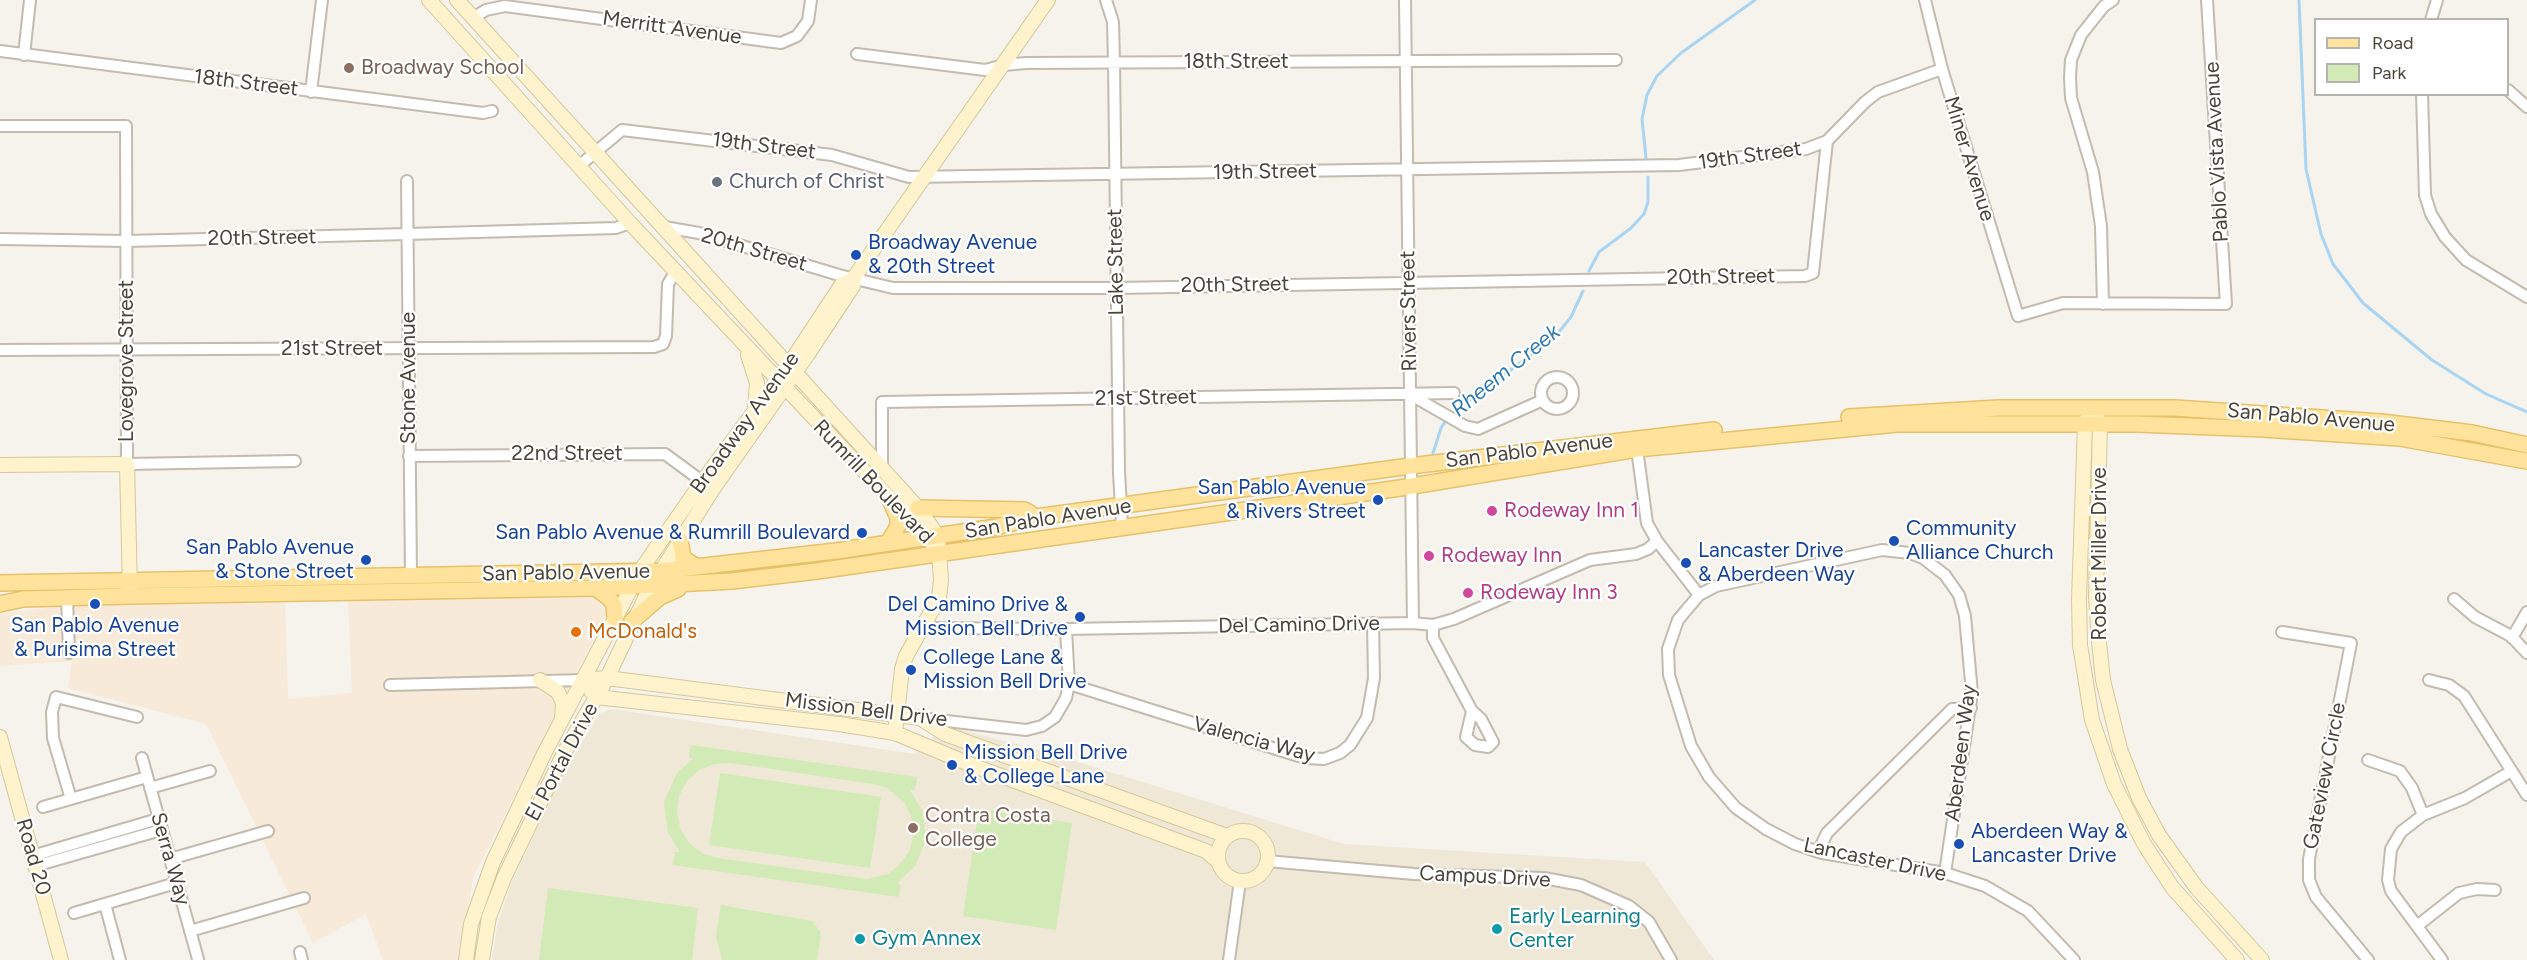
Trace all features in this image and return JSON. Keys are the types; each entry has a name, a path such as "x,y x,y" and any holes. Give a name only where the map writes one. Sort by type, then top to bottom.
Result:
{"main road":[{"name":"Rumrill Boulevard","path":"429,0 780,384 891,502 933,536"},
{"name":"Rumrill Boulevard","path":"457,0 918,508 940,553"},
{"name":"Broadway Avenue","path":"640,571 708,485 791,370 842,284 852,279 1048,0"},
{"path":"630,222 643,220 664,240 677,242"},
{"name":"Broadway Avenue","path":"791,370 808,354 853,286 852,279"},
{"path":"744,345 758,383 754,411"},
{"path":"808,354 808,369 821,403"},
{"name":"Broadway Avenue","path":"660,571 680,540 708,485 754,411 780,384"},
{"path":"2093,406 2093,424"},
{"name":"San Pablo Avenue","path":"0,583 660,571 888,543 996,527 1036,518 1410,466 1638,437 1896,413 2093,406 2235,411 2358,420 2472,433 2527,445"},
{"name":"San Pablo Avenue","path":"0,604 22,599 429,592 698,583 817,571 1411,486 1637,449 1897,424 2093,424 2263,429 2400,438 2527,460"},
{"name":"Robert Miller Drive","path":"2093,424 2079,600 2080,645 2092,720 2114,784 2144,844 2172,887 2237,960"},
{"name":"Robert Miller Drive","path":"2093,424 2099,642 2103,680 2120,749 2139,798 2159,835 2196,887 2262,960"},
{"path":"0,465 127,464"},
{"name":"Lovegrove Street","path":"127,464 130,596"},
{"path":"888,543 898,526 898,518 891,502"},
{"path":"918,508 1025,510 1036,518"},
{"path":"680,540 683,558 697,567"},
{"path":"940,553 939,598 906,656 902,669 895,733 974,766 1206,851 1218,861 1226,875 1240,881 1255,878 1267,861 1266,846 1255,834 1241,831 1227,836 1218,850 1218,861"},
{"name":"El Portal Drive","path":"466,960 471,924 480,896 562,721 640,571"},
{"name":"El Portal Drive","path":"482,960 489,917 504,878 564,753 607,678 632,621 660,571"},
{"path":"429,592 438,582 477,580 484,574"},
{"path":"367,593 383,582 401,581 411,575"},
{"path":"632,621 660,597 698,583"},
{"path":"596,588 614,605 615,619"},
{"name":"Mission Bell Drive","path":"583,680 607,678 920,718"},
{"path":"540,680 558,692 564,710 562,721"},
{"path":"583,680 596,697"},
{"name":"Mission Bell Drive","path":"596,697 847,725 895,733"},
{"path":"920,718 945,734 1227,836"},
{"name":"Road 20","path":"0,738 62,960"}],"street":[{"path":"24,55 30,0"},
{"path":"311,92 322,0"},
{"name":"Merritt Avenue","path":"473,18 486,10 505,6 781,43 797,36 808,21 811,0"},
{"name":"Lake Street","path":"1106,0 1113,22 1122,526"},
{"name":"Rivers Street","path":"1405,0 1413,623"},
{"name":"Miner Avenue","path":"1925,0 1942,69 2018,316 2064,303 2103,304"},
{"path":"2103,304 2098,204 2093,172 2071,98 2070,78 2071,60 2081,35 2104,6 2113,0"},
{"name":"Pablo Vista Avenue","path":"2103,304 2226,304 2207,0"},
{"path":"2432,18 2437,0"},
{"name":"18th Street","path":"0,51 483,113 492,111"},
{"name":"18th Street","path":"857,54 985,70 1004,65 1114,62 1616,60"},
{"name":"19th Street","path":"579,166 613,135 622,130 832,155 909,177 1679,165 1806,149 1827,141 1878,92 1942,69"},
{"path":"2509,91 2527,107"},
{"path":"2422,96 2425,195 2431,214 2445,237 2466,260 2527,297"},
{"name":"Lovegrove Street","path":"0,126 126,126 127,464"},
{"name":"20th Street","path":"664,227 699,233 852,279 893,288 1116,288 1408,281 1805,276 1813,273 1827,141"},
{"name":"Stone Avenue","path":"407,181 411,575"},
{"name":"20th Street","path":"0,239 126,241 407,234 616,228 630,222"},
{"name":"21st Street","path":"0,350 410,350 654,347 663,344 666,336 668,284 676,272"},
{"name":"21st Street","path":"882,469 882,402 1454,393"},
{"path":"1410,394 1465,426 1478,429 1493,425 1543,400"},
{"path":"1637,449 1647,523 1657,541 1699,595"},
{"name":"22nd Street","path":"409,456 665,454 708,485"},
{"path":"127,464 295,461"},
{"name":"Del Camino Drive","path":"923,628 1066,629 1373,623 1433,625 1454,619 1590,560 1636,554 1648,549 1657,541"},
{"name":"Aberdeen Way","path":"1699,595 1716,586 1871,552 1893,550 1923,558 1945,575 1963,606 1971,664 1971,708 1945,873"},
{"name":"Lancaster Drive","path":"1699,595 1678,620 1668,649 1669,675 1691,746 1710,777 1736,808 1766,829 1818,852 1945,873 1985,886 2028,911 2067,958"},
{"path":"68,598 69,653"},
{"path":"2454,599 2475,617 2512,638 2527,653"},
{"path":"2512,638 2527,612"},
{"name":"Valencia Way","path":"1069,684 1305,758 1324,759 1340,753 1350,745 1367,718 1374,678 1373,623"},
{"path":"1433,625 1433,638 1472,711"},
{"name":"Mission Bell Drive","path":"920,718 1034,729 1049,722 1059,711 1069,684 1066,629"},
{"name":"Gateview Circle","path":"2282,632 2350,643 2309,859 2309,880 2316,897 2368,960"},
{"name":"Mission Bell Drive","path":"390,685 583,680"},
{"path":"2429,680 2449,685 2464,696 2527,795"},
{"path":"70,799 53,738 52,711 56,697 137,717"},
{"path":"1818,852 1827,833 1952,710 1971,708"},
{"name":"Serra Way","path":"142,758 198,959"},
{"path":"2368,760 2400,771 2412,788 2423,814"},
{"path":"150,788 210,771"},
{"path":"2442,960 2391,891 2388,867 2391,849 2401,832 2423,814 2465,798 2511,772"},
{"path":"43,807 147,777"},
{"path":"34,861 160,825"},
{"path":"170,859 268,831"},
{"name":"Campus Drive","path":"1267,861 1414,874 1544,878 1581,885 1629,906 1649,922 1671,960"},
{"path":"1229,960 1240,881"},
{"path":"74,913 176,883"},
{"path":"2417,926 2459,894 2477,889 2495,890"},
{"path":"190,931 304,898"},
{"path":"105,904 120,960"}],"shaded area":[{"path":"348,598 597,598 606,614 473,878 461,960 383,960 366,914 313,943 206,724 68,688 72,661 0,666 0,614 77,604 285,603 288,699 352,693"},
{"name":"Contra Costa College","path":"611,709 915,754 946,726 1039,750 1344,844 1645,862 1714,960 492,960 497,926 511,884 561,777 600,713"}],"green space":[{"path":"691,745 917,777 915,790 910,790 923,812 926,840 915,866 897,883 901,885 899,897 673,865 675,852 680,852 668,833 664,802 677,773 693,759 689,757","holes":["731,763 887,788 904,802 911,816 913,838 909,852 900,864 888,874 867,879 718,858 702,853 689,843 680,828 677,812 679,796 687,781 699,770 714,764"]},
{"path":"720,773 881,797 870,868 709,845"},
{"path":"979,809 1072,823 1056,930 963,916"},
{"path":"548,888 698,908 692,960 539,960"},
{"path":"721,905 812,921 821,933 817,960 722,960 716,936"}],"waterway":[{"name":"Rheem Creek","path":"1646,158 1642,119 1647,95 1657,76 1681,53 1755,0"},
{"path":"2299,0 2306,169 2321,234 2333,264 2363,303 2432,360 2486,394 2527,412"},
{"name":"Rheem Creek","path":"1589,271 1599,252 1631,228 1644,214 1648,202 1648,177"},
{"name":"Rheem Creek","path":"1451,414 1554,338 1571,317 1583,291"},
{"name":"Rheem Creek","path":"1433,453 1441,428 1447,419"}],"place":[{"name":"Broadway School","path":"349,68"},
{"name":"Church of Christ","path":"717,182"},
{"name":"Broadway Avenue & 20th Street","path":"856,255"},
{"name":"San Pablo Avenue & Rivers Street","path":"1378,500"},
{"name":"Rodeway Inn 1","path":"1492,511"},
{"name":"San Pablo Avenue & Rumrill Boulevard","path":"862,533"},
{"name":"Community Alliance Church","path":"1894,541"},
{"name":"Rodeway Inn","path":"1429,556"},
{"name":"San Pablo Avenue & Stone Street","path":"366,560"},
{"name":"Lancaster Drive & Aberdeen Way","path":"1686,563"},
{"name":"Rodeway Inn 3","path":"1468,593"},
{"name":"San Pablo Avenue & Purisima Street","path":"95,604"},
{"name":"Del Camino Drive & Mission Bell Drive","path":"1080,617"},
{"name":"McDonald's","path":"576,632"},
{"name":"College Lane & Mission Bell Drive","path":"911,670"},
{"name":"Mission Bell Drive & College Lane","path":"952,765"},
{"name":"Contra Costa College","path":"913,828"},
{"name":"Aberdeen Way & Lancaster Drive","path":"1959,844"},
{"name":"Early Learning Center","path":"1497,929"},
{"name":"Gym Annex","path":"860,939"}]}
